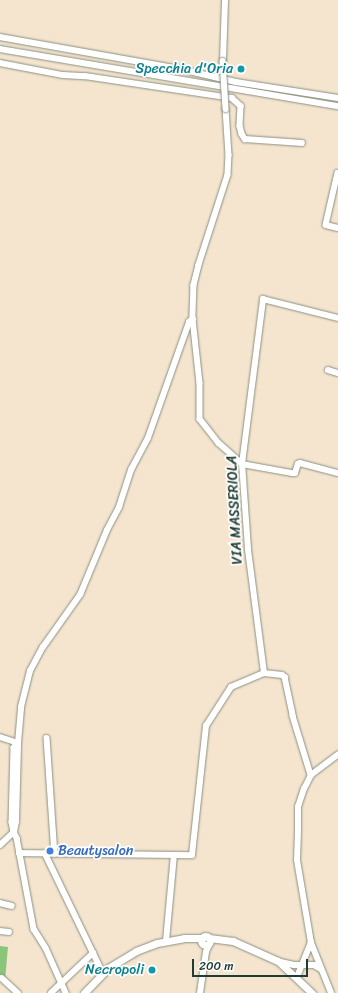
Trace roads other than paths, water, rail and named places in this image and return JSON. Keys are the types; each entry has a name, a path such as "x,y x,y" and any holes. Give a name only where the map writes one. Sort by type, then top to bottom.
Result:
{"main road":[{"path":"84,993 103,973 136,951 166,941 191,938 206,943 222,939 233,941 252,948 278,961 312,993"}],"street":[{"path":"225,0 223,61 229,155 228,175 194,285 193,319 200,383 200,419 219,443 242,464 295,473 298,464 300,463 338,473"},
{"path":"0,37 185,70 236,82 338,98"},
{"path":"0,49 338,106"},
{"path":"0,63 63,75 85,76 232,98 241,106 240,126 245,139 302,143"},
{"path":"338,173 326,225 338,228"},
{"name":"VIA MASSERIOLA","path":"264,673 248,549 242,464 263,299 338,318"},
{"path":"0,845 14,832 16,822 18,743 21,707 30,671 43,647 80,595 107,530 119,507 131,470 148,438 190,322 193,319"},
{"path":"328,370 338,373"},
{"path":"19,854 192,855 206,726 231,687 264,673 282,675 285,677 293,716 311,775"},
{"path":"0,737 18,743"},
{"path":"47,738 55,854"},
{"path":"330,992 311,943 297,860 298,807 304,789 311,775 338,755"},
{"path":"14,832 17,838 34,929 46,948 66,993"},
{"path":"45,854 103,973"},
{"path":"166,941 174,855"},
{"path":"0,903 12,906"},
{"path":"0,931 9,932"},
{"path":"200,993 206,943"},
{"path":"296,977 311,943"},
{"path":"51,993 93,953"},
{"path":"278,961 288,965 314,965 321,970"},
{"path":"2,978 18,993"}],"place":[{"name":"Specchia d'Oria","path":"241,69"},
{"name":"Beautysalon","path":"50,851"},
{"name":"Necropoli","path":"152,970"}]}
